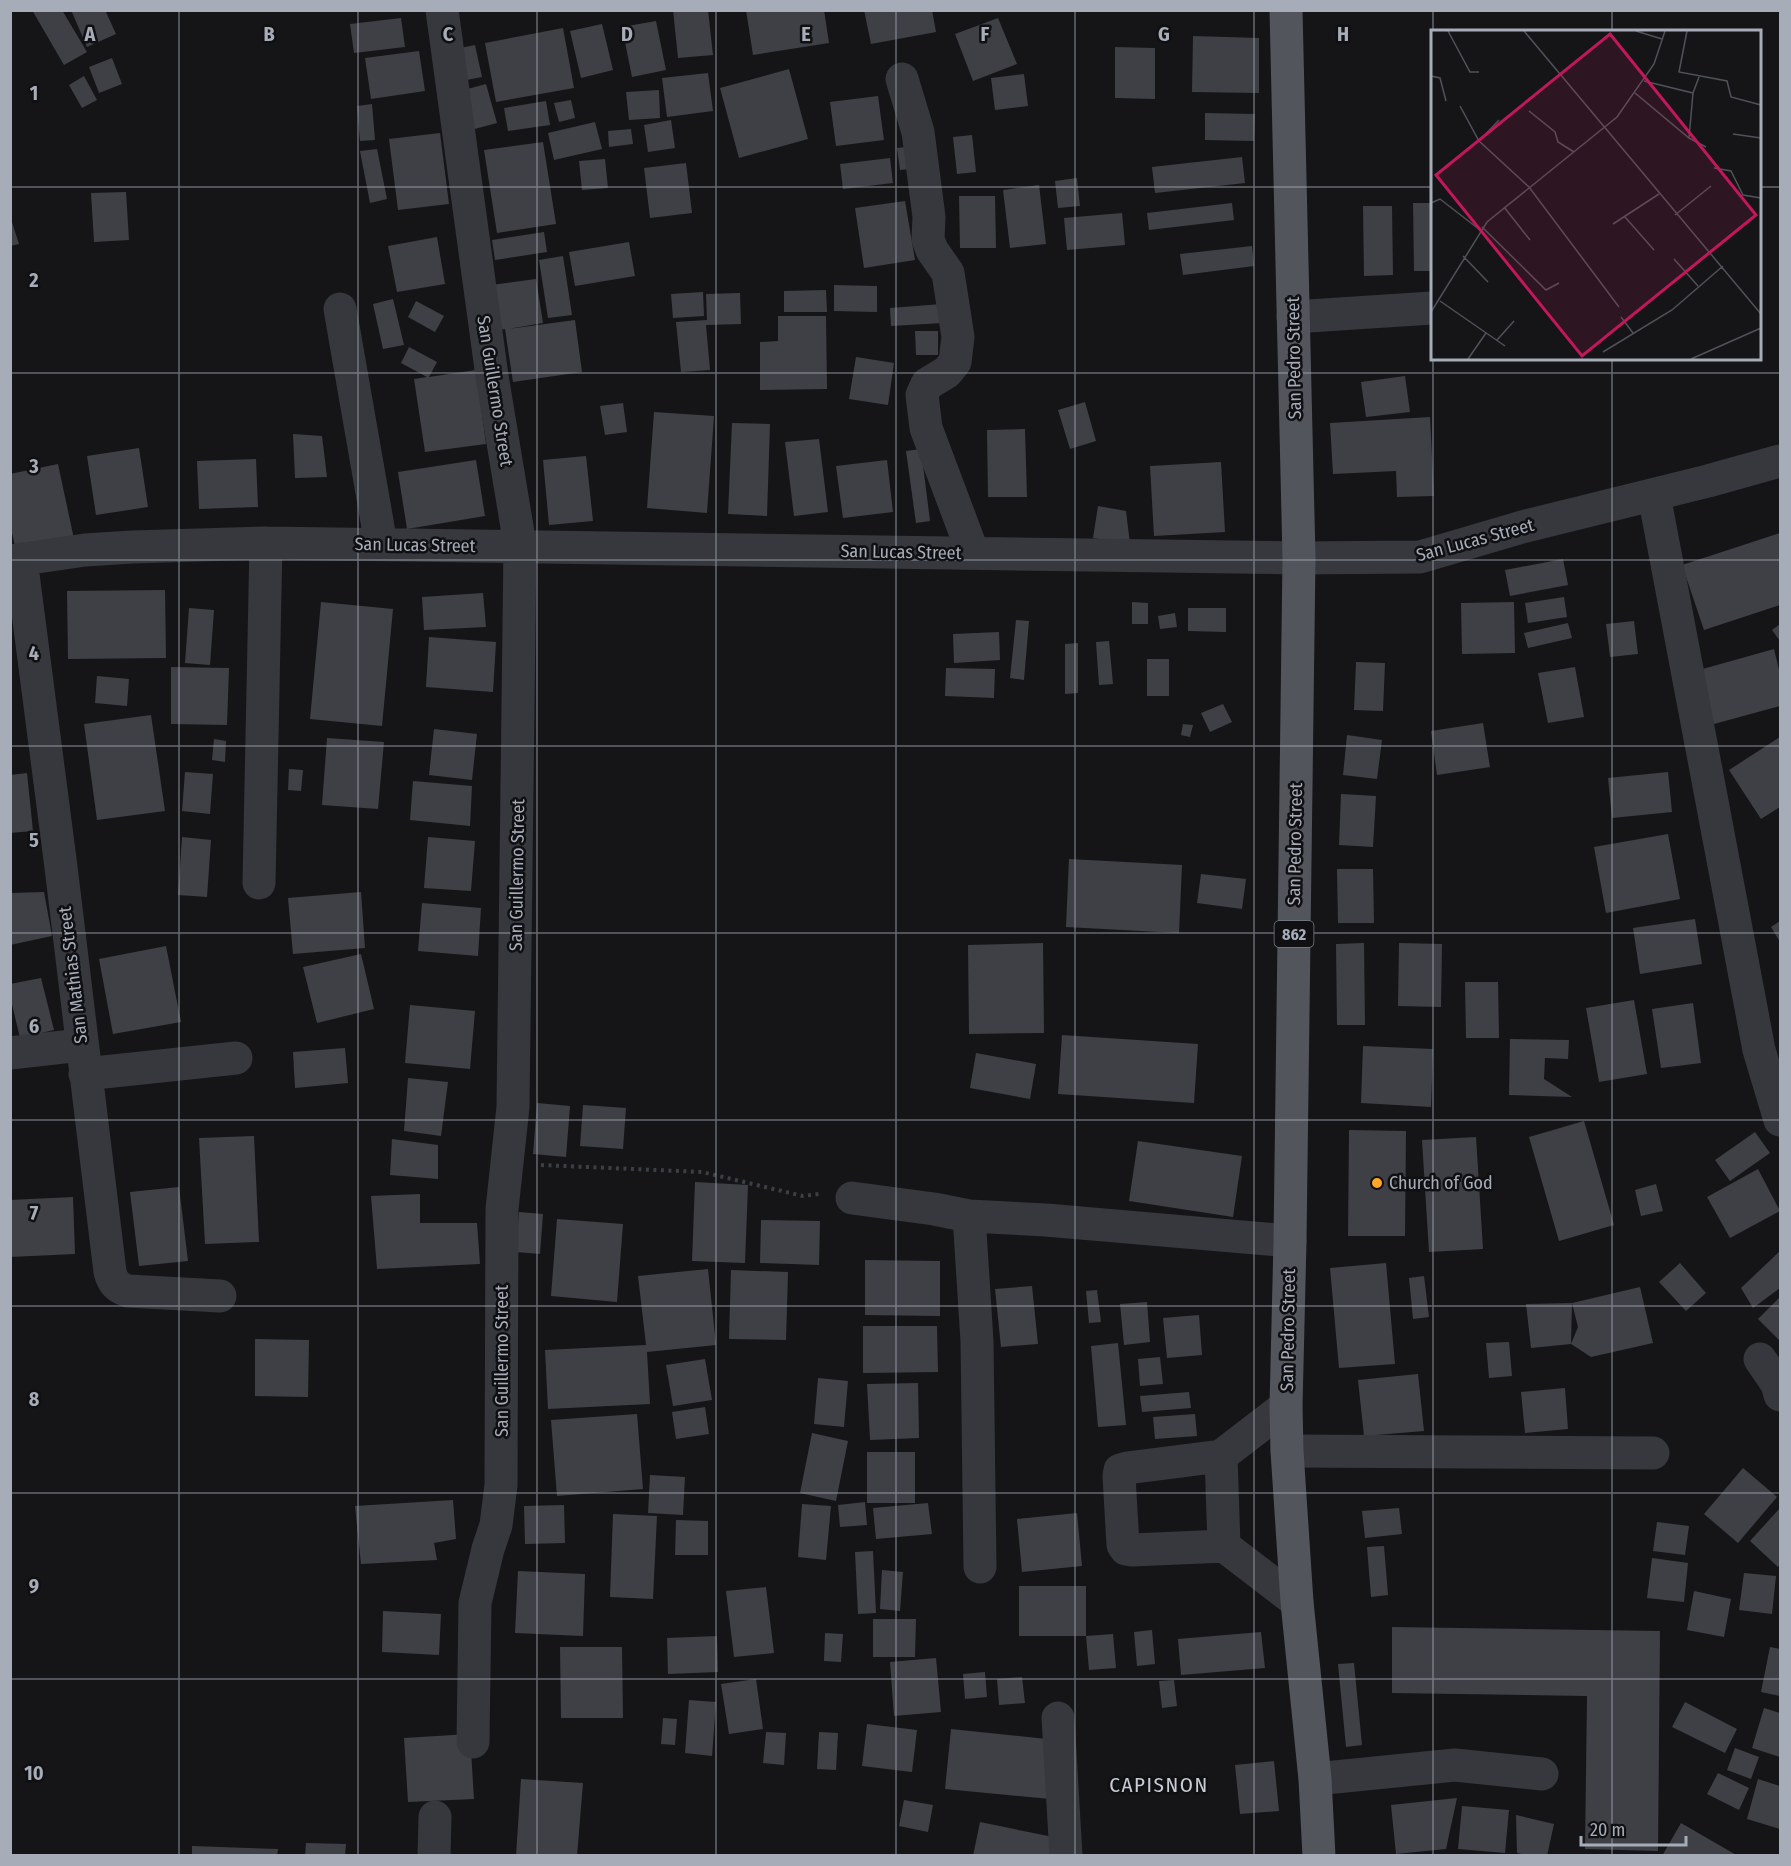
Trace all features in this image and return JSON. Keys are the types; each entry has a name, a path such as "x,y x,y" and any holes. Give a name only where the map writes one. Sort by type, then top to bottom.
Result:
{"main road":[{"name":"San Pedro Street","path":"1286,10 1299,558 1286,1406 1297,1602 1316,1779 1319,1856"}],"street":[{"name":"San Guillermo Street","path":"442,10 492,376 520,546 513,1095 502,1209 501,1485 496,1525 475,1603 473,1742"},
{"path":"902,79 918,132 929,217 928,239 932,250 948,273 958,337 955,362 947,372 927,384 922,395 923,413 926,428 973,553"},
{"path":"1293,318 1431,308"},
{"path":"340,309 381,544"},
{"name":"San Lucas Street","path":"16,560 132,546 266,543 1299,558 1420,557 1522,527 1777,468"},
{"path":"1654,495 1770,1039 1780,1120"},
{"path":"259,883 266,543"},
{"name":"San Mathias Street","path":"16,560 61,867 112,1281 119,1288 128,1291 220,1296"},
{"path":"10,1053 83,1059 236,1058"},
{"path":"852,1198 969,1216 1046,1220 1290,1241"},
{"path":"969,1216 977,1341 980,1567"},
{"path":"1760,1359 1778,1384 1780,1395"},
{"path":"1286,1406 1221,1456 1126,1468 1120,1470 1119,1476 1123,1545 1126,1549 1224,1546 1297,1602"},
{"path":"1287,1452 1653,1453"},
{"path":"1221,1456 1224,1546"},
{"path":"1058,1718 1066,1856"},
{"path":"1316,1779 1455,1765 1542,1774"},
{"path":"434,1856 435,1817"}],"path":[{"path":"507,1164 702,1172 803,1196 829,1192 852,1198"}],"building":[{"path":"32,10 62,10 87,52 64,65"},
{"path":"71,10 105,10 116,34 87,47"},
{"path":"673,10 708,10 713,55 678,58"},
{"path":"746,10 824,10 829,43 753,55"},
{"path":"864,10 932,10 936,32 871,44"},
{"path":"401,18 405,47 354,53 350,24"},
{"path":"998,18 1017,64 973,81 955,34"},
{"path":"656,21 666,70 632,77 622,27"},
{"path":"602,24 613,70 581,78 570,31"},
{"path":"563,28 574,88 496,102 485,43"},
{"path":"1193,36 1259,38 1259,93 1192,92"},
{"path":"475,45 482,77 461,81 455,49"},
{"path":"1115,47 1155,48 1155,99 1115,98"},
{"path":"419,51 425,91 371,99 365,58"},
{"path":"112,58 122,84 99,93 89,67"},
{"path":"789,69 808,139 739,158 720,88"},
{"path":"708,73 713,111 667,117 662,78"},
{"path":"1024,74 1028,106 995,110 991,78"},
{"path":"84,76 97,100 82,108 69,85"},
{"path":"486,84 497,123 471,130 460,91"},
{"path":"659,90 660,118 629,120 626,92"},
{"path":"878,96 884,140 836,146 830,102"},
{"path":"571,100 575,118 559,122 554,103"},
{"path":"546,101 550,125 508,131 504,108"},
{"path":"372,104 375,140 360,141 357,106"},
{"path":"1205,113 1255,114 1254,141 1205,140"},
{"path":"671,120 675,148 648,152 644,125"},
{"path":"595,122 602,149 554,160 548,133"},
{"path":"631,129 633,144 609,147 608,131"},
{"path":"440,133 449,204 398,210 389,139"},
{"path":"972,135 976,172 957,174 953,137"},
{"path":"543,142 556,224 497,233 484,150"},
{"path":"915,146 918,168 900,170 897,148"},
{"path":"377,149 387,199 370,203 360,151"},
{"path":"1242,157 1245,183 1155,193 1152,167"},
{"path":"890,158 893,183 843,189 840,164"},
{"path":"605,159 608,188 582,190 579,161"},
{"path":"686,163 692,213 650,218 644,168"},
{"path":"1077,178 1080,206 1058,208 1055,181"},
{"path":"1039,185 1046,244 1010,248 1003,190"},
{"path":"126,192 129,240 94,242 91,193"},
{"path":"959,196 995,196 996,248 960,248"},
{"path":"905,201 915,260 864,268 855,208"},
{"path":"1232,203 1234,220 1149,230 1147,213"},
{"path":"1413,203 1431,203 1431,271 1414,271"},
{"path":"1363,206 1392,206 1393,275 1364,276"},
{"path":"1122,213 1125,245 1067,250 1064,218"},
{"path":"10,216 19,244 10,246"},
{"path":"544,232 547,252 495,260 492,240"},
{"path":"437,237 445,284 397,292 388,246"},
{"path":"629,242 635,276 575,286 569,252"},
{"path":"1252,246 1254,266 1183,275 1180,254"},
{"path":"563,256 572,315 548,318 539,260"},
{"path":"536,279 543,323 508,329 575,320 582,372 513,382 505,329 491,331 484,286"},
{"path":"834,285 877,286 877,312 834,311"},
{"path":"826,290 827,312 784,312 784,291"},
{"path":"703,292 704,316 673,318 671,294"},
{"path":"740,293 741,324 706,325 710,370 681,372 676,322 707,320 706,294"},
{"path":"393,299 404,345 383,349 373,304"},
{"path":"416,301 444,316 435,332 408,317"},
{"path":"942,304 943,323 891,326 890,308"},
{"path":"778,316 826,316 827,389 760,390 760,342 778,341"},
{"path":"915,331 938,331 938,355 916,355"},
{"path":"409,347 437,362 429,377 476,370 486,444 425,452 414,379 427,377 401,363"},
{"path":"856,357 894,363 888,405 849,399"},
{"path":"1405,376 1410,412 1366,417 1361,382"},
{"path":"1085,402 1096,441 1070,449 1058,410"},
{"path":"623,403 627,432 605,435 600,406"},
{"path":"654,412 714,416 707,513 647,508"},
{"path":"1430,417 1434,496 1397,497 1396,471 1333,474 1330,423"},
{"path":"732,423 770,424 767,516 728,514"},
{"path":"1025,429 1027,497 988,497 987,430"},
{"path":"293,434 322,436 327,477 295,478"},
{"path":"819,439 828,512 794,516 785,442"},
{"path":"139,448 148,507 96,515 87,456"},
{"path":"921,449 930,521 916,523 906,451"},
{"path":"586,456 593,521 549,525 543,460"},
{"path":"256,459 258,507 199,509 197,461"},
{"path":"476,460 485,516 407,529 398,472"},
{"path":"887,460 893,512 843,518 836,466"},
{"path":"1221,462 1225,532 1154,536 1150,466"},
{"path":"58,464 74,539 16,551 10,524 10,474"},
{"path":"1098,506 1126,511 1130,544 1093,538"},
{"path":"1780,533 1780,605 1704,630 1682,565"},
{"path":"1563,559 1568,585 1510,596 1505,570"},
{"path":"165,590 166,658 68,659 67,591"},
{"path":"483,593 486,627 424,630 422,597"},
{"path":"1564,597 1567,617 1528,623 1525,603"},
{"path":"321,602 393,609 382,726 310,719"},
{"path":"1132,602 1148,603 1148,624 1132,624"},
{"path":"1514,602 1515,653 1462,654 1461,603"},
{"path":"189,608 214,610 210,665 185,663"},
{"path":"1188,608 1226,608 1226,632 1188,631"},
{"path":"1175,613 1177,627 1160,629 1158,616"},
{"path":"1016,620 1029,621 1024,680 1010,678"},
{"path":"1634,621 1638,654 1610,657 1606,624"},
{"path":"1568,623 1572,638 1528,648 1524,633"},
{"path":"1780,624 1780,641 1772,630"},
{"path":"999,632 1000,660 954,663 953,634"},
{"path":"429,637 496,642 493,692 426,687"},
{"path":"1109,641 1113,684 1099,685 1096,642"},
{"path":"1078,643 1078,693 1065,694 1065,644"},
{"path":"1774,649 1780,674 1780,706 1714,724 1699,670"},
{"path":"1147,659 1169,659 1169,696 1147,696"},
{"path":"1356,662 1385,663 1383,711 1354,710"},
{"path":"171,667 229,668 227,725 171,724"},
{"path":"1575,667 1584,717 1548,723 1538,673"},
{"path":"946,668 995,669 994,698 945,696"},
{"path":"97,676 129,679 127,706 95,703"},
{"path":"1223,704 1232,722 1210,732 1201,713"},
{"path":"151,715 165,811 97,820 84,724"},
{"path":"1483,723 1490,767 1437,775 1431,731"},
{"path":"1183,724 1193,725 1190,737 1181,735"},
{"path":"434,729 477,734 472,780 429,775"},
{"path":"1347,735 1382,740 1377,779 1343,775"},
{"path":"1780,737 1780,807 1761,819 1729,770"},
{"path":"327,738 384,742 378,809 322,805"},
{"path":"214,739 226,741 225,762 212,760"},
{"path":"289,769 303,770 301,791 288,790"},
{"path":"185,772 213,774 210,814 182,811"},
{"path":"1668,772 1672,812 1612,818 1608,778"},
{"path":"27,773 33,831 10,833 10,775"},
{"path":"413,781 472,786 470,826 410,820"},
{"path":"1341,794 1376,796 1373,847 1339,845"},
{"path":"1668,834 1680,899 1606,913 1594,847"},
{"path":"182,837 211,840 207,897 178,895"},
{"path":"428,837 475,841 471,891 424,888"},
{"path":"1069,859 1182,865 1179,933 1066,927"},
{"path":"1337,869 1373,869 1374,923 1338,923"},
{"path":"1201,874 1246,879 1242,909 1197,903"},
{"path":"44,892 52,936 10,945 10,893"},
{"path":"361,892 365,948 293,954 288,898"},
{"path":"422,903 481,908 478,956 418,951"},
{"path":"1695,919 1702,964 1640,974 1633,928"},
{"path":"1780,921 1780,942 1771,927"},
{"path":"1043,943 1044,1033 969,1034 968,945"},
{"path":"1364,943 1365,1025 1337,1025 1336,944"},
{"path":"1399,943 1442,944 1441,1007 1398,1006"},
{"path":"166,946 181,1022 113,1034 99,959"},
{"path":"361,954 374,1009 317,1023 303,967"},
{"path":"41,978 54,1030 20,1038 10,996 10,984"},
{"path":"1465,982 1498,982 1499,1038 1466,1038"},
{"path":"1634,1000 1647,1074 1599,1082 1586,1008"},
{"path":"1693,1003 1701,1063 1661,1068 1652,1009"},
{"path":"410,1005 475,1011 470,1069 405,1063"},
{"path":"1062,1035 1198,1044 1194,1103 1058,1094"},
{"path":"1510,1039 1569,1040 1568,1059 1545,1058 1544,1079 1572,1097 1509,1095"},
{"path":"1363,1046 1433,1049 1431,1107 1361,1103"},
{"path":"345,1048 348,1083 295,1088 293,1052"},
{"path":"976,1053 1036,1064 1030,1099 970,1088"},
{"path":"408,1078 448,1082 441,1136 404,1131"},
{"path":"537,1103 570,1106 566,1157 533,1154"},
{"path":"583,1105 626,1108 623,1149 580,1146"},
{"path":"1584,1121 1614,1225 1559,1241 1529,1137"},
{"name":"Church of God","path":"1349,1130 1406,1131 1405,1236 1348,1236"},
{"path":"1755,1132 1770,1153 1730,1181 1715,1160"},
{"path":"254,1136 259,1242 205,1244 199,1138"},
{"path":"1476,1137 1483,1249 1429,1252 1422,1140"},
{"path":"392,1139 438,1145 438,1179 390,1175"},
{"path":"1138,1141 1242,1156 1233,1217 1129,1201"},
{"path":"1758,1169 1780,1211 1730,1238 1707,1197"},
{"path":"695,1182 748,1185 745,1263 692,1261"},
{"path":"1656,1184 1663,1211 1641,1216 1635,1190"},
{"path":"179,1187 188,1261 139,1266 130,1192"},
{"path":"420,1194 420,1223 477,1223 480,1264 377,1269 371,1196"},
{"path":"73,1197 75,1254 10,1257 10,1200"},
{"path":"519,1212 543,1214 540,1254 516,1252"},
{"path":"557,1219 623,1224 617,1302 551,1296"},
{"path":"761,1220 820,1221 819,1265 760,1263"},
{"path":"1780,1251 1780,1288 1753,1308 1741,1288"},
{"path":"865,1260 940,1261 940,1316 865,1315"},
{"path":"1386,1263 1395,1364 1339,1368 1330,1268"},
{"path":"1680,1263 1706,1293 1686,1311 1659,1282"},
{"path":"708,1269 716,1345 647,1352 650,1404 548,1409 545,1350 646,1345 638,1276"},
{"path":"731,1270 788,1272 786,1340 729,1339"},
{"path":"1424,1276 1429,1317 1413,1319 1409,1278"},
{"path":"1032,1286 1038,1344 1001,1347 995,1289"},
{"path":"1640,1287 1653,1343 1591,1357 1571,1344 1578,1327 1572,1303"},
{"path":"1097,1290 1101,1322 1089,1323 1086,1291"},
{"path":"1780,1297 1780,1341 1758,1319"},
{"path":"1147,1302 1150,1342 1124,1345 1120,1304"},
{"path":"1572,1303 1571,1344 1531,1348 1526,1304"},
{"path":"1199,1315 1202,1355 1167,1358 1163,1318"},
{"path":"863,1326 937,1326 938,1372 863,1373"},
{"path":"255,1339 309,1340 308,1397 255,1396"},
{"path":"1509,1342 1512,1376 1489,1378 1486,1343"},
{"path":"1118,1343 1126,1425 1098,1427 1091,1346"},
{"path":"1160,1357 1163,1384 1140,1386 1138,1359"},
{"path":"705,1359 712,1400 673,1406 666,1365"},
{"path":"1418,1374 1424,1431 1364,1436 1358,1380"},
{"path":"818,1378 848,1381 844,1427 814,1424"},
{"path":"918,1383 919,1438 870,1440 867,1384"},
{"path":"1565,1388 1568,1429 1525,1433 1521,1392"},
{"path":"1189,1392 1191,1408 1142,1412 1140,1396"},
{"path":"705,1407 709,1434 676,1439 672,1412"},
{"path":"637,1414 643,1489 557,1496 551,1420"},
{"path":"1195,1414 1197,1436 1155,1439 1153,1417"},
{"path":"812,1433 848,1441 836,1501 800,1493"},
{"path":"867,1452 915,1452 915,1503 867,1503"},
{"path":"1743,1468 1777,1497 1738,1543 1704,1514"},
{"path":"650,1475 685,1477 683,1515 648,1513"},
{"path":"453,1500 456,1539 434,1543 437,1560 361,1564 355,1506"},
{"path":"865,1502 867,1525 840,1527 838,1505"},
{"path":"928,1503 932,1534 876,1539 873,1508"},
{"path":"802,1504 831,1506 826,1560 798,1557"},
{"path":"564,1505 565,1543 525,1544 524,1506"},
{"path":"1399,1508 1402,1534 1365,1538 1362,1511"},
{"path":"1780,1508 1780,1564 1778,1567 1750,1541"},
{"path":"1077,1513 1082,1566 1022,1572 1017,1519"},
{"path":"613,1514 657,1516 653,1599 610,1597"},
{"path":"676,1520 708,1521 708,1555 675,1555"},
{"path":"1657,1522 1689,1526 1685,1555 1653,1551"},
{"path":"1384,1546 1388,1595 1371,1597 1367,1547"},
{"path":"873,1551 876,1613 858,1614 855,1552"},
{"path":"1652,1558 1688,1563 1684,1602 1647,1598"},
{"path":"882,1570 903,1572 900,1611 880,1609"},
{"path":"518,1571 585,1574 583,1636 515,1633"},
{"path":"1744,1573 1776,1576 1772,1614 1739,1610"},
{"path":"1019,1586 1086,1586 1086,1636 1019,1636"},
{"path":"766,1587 774,1653 734,1657 726,1591"},
{"path":"1694,1591 1731,1599 1724,1637 1687,1630"},
{"path":"383,1611 441,1614 439,1655 382,1652"},
{"path":"873,1619 916,1619 915,1657 873,1657"},
{"path":"1392,1627 1660,1631 1658,1851 1585,1849 1587,1696 1392,1693"},
{"path":"1152,1630 1155,1664 1137,1666 1134,1632"},
{"path":"1261,1632 1265,1668 1181,1675 1178,1639"},
{"path":"825,1633 843,1634 841,1662 824,1661"},
{"path":"1113,1634 1116,1668 1089,1670 1086,1636"},
{"path":"717,1636 718,1672 668,1674 667,1638"},
{"path":"560,1647 622,1647 623,1718 561,1718"},
{"path":"1770,1647 1780,1649 1780,1696 1761,1692"},
{"path":"936,1658 941,1712 894,1716 890,1662"},
{"path":"1354,1663 1362,1745 1346,1747 1338,1664"},
{"path":"985,1672 987,1697 965,1699 963,1674"},
{"path":"1022,1677 1025,1703 999,1705 997,1679"},
{"path":"756,1679 763,1729 729,1734 721,1684"},
{"path":"1174,1680 1177,1706 1162,1708 1159,1681"},
{"path":"689,1700 716,1702 712,1756 685,1753"},
{"path":"1685,1702 1737,1729 1725,1753 1672,1727"},
{"path":"1764,1708 1780,1713 1780,1757 1752,1748"},
{"path":"663,1718 677,1719 675,1745 661,1744"},
{"path":"867,1724 917,1730 912,1772 862,1766"},
{"path":"951,1729 1056,1740 1050,1799 945,1789"},
{"path":"766,1732 786,1733 784,1765 763,1763"},
{"path":"819,1732 838,1733 836,1770 817,1769"},
{"path":"470,1734 474,1799 408,1802 404,1738"},
{"path":"1735,1748 1759,1757 1751,1779 1727,1770"},
{"path":"1274,1761 1279,1811 1240,1814 1235,1765"},
{"path":"1718,1773 1749,1788 1739,1810 1707,1794"},
{"path":"521,1779 583,1783 577,1856 516,1856"},
{"path":"1758,1779 1780,1786 1780,1829 1747,1819"},
{"path":"1457,1798 1446,1849 1396,1854 1391,1805"},
{"path":"904,1800 933,1805 928,1832 899,1826"},
{"path":"1462,1806 1509,1810 1505,1853 1458,1849"},
{"path":"1516,1815 1554,1824 1547,1856 1517,1853"},
{"path":"980,1822 1053,1837 1050,1856 973,1856"},
{"path":"1681,1823 1738,1856 1662,1856"},
{"path":"306,1843 346,1844 345,1856 305,1856"},
{"path":"192,1846 278,1849 277,1856 192,1856"}],"place":[{"name":"Church of God","path":"1377,1183"}],"district":[{"name":"CAPISNON","path":"1159,1785"}]}
